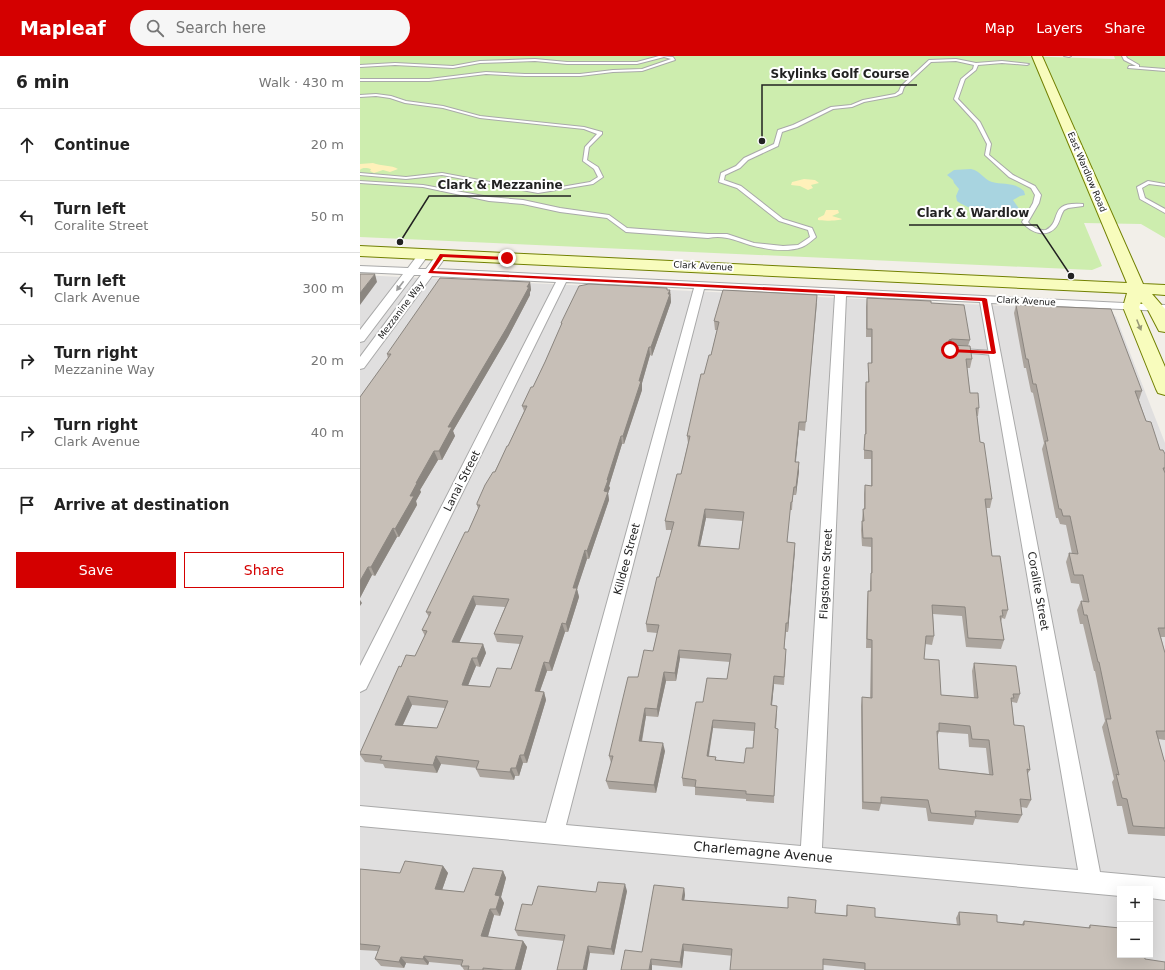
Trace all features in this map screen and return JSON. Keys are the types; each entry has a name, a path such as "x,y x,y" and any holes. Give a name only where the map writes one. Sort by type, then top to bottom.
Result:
{"main road":[{"name":"East Wardlow Road","path":"1037,56 1137,288 1161,308 1165,327"},
{"name":"Clark Avenue","path":"360,251 1165,290"},
{"path":"1137,288 1131,306 1165,389"}],"street":[{"name":"Mezzanine Way","path":"360,338 424,254"},
{"name":"Mezzanine Way","path":"360,365 366,350 430,272 442,255"},
{"name":"Clark Avenue","path":"360,269 1161,308"},
{"name":"Lanai Street","path":"360,684 563,278"},
{"name":"Killdee Street","path":"554,833 700,285"},
{"name":"Flagstone Street","path":"811,857 842,292"},
{"name":"Coralite Street","path":"985,299 1091,882"},
{"name":"Charlemagne Avenue","path":"360,816 1165,889"}],"lane":[{"path":"360,66 391,64 453,66 480,62 535,60 567,63 637,63 663,56"},
{"path":"360,80 429,80 486,72 525,75 580,75 648,68 673,60 672,58 666,56"},
{"path":"924,56 930,61"},
{"path":"1124,56 1125,59 1142,68"},
{"path":"360,182 423,186 489,199 523,202 560,210 610,217 626,230 708,236 719,234 731,235 752,244 776,248 800,246 813,238 810,229 781,220 739,187 721,181 724,174 738,167 746,159 776,145 780,131 795,126 832,108 852,106 863,101 896,95 901,92 902,87 930,61 956,60 976,64 1002,62 1027,64"},
{"path":"976,64 975,69 963,79 956,99 978,122 989,144 986,155 1011,176 1033,187 1038,194 1036,204 1025,222 1028,227 1037,231 1046,231 1054,227 1062,209 1065,207 1081,205"},
{"path":"1129,67 1165,70"},
{"path":"360,96 376,94 405,102 443,107 496,120 584,128 600,133 588,147 585,161 596,168 601,177 591,183 538,192 442,174 406,178 360,174"},
{"path":"1165,185 1148,182 1139,187 1143,199 1165,212"},
{"path":"950,350 994,353"}],"shaded area":[{"path":"360,275 1110,311 1116,317 1165,443 1165,970 360,970"}],"green space":[{"path":"360,56 1019,56 1115,59 1114,56 1165,56 1165,238 1141,224 1084,223 1102,266 1092,270 360,237"}],"sand":[{"path":"373,163 398,169 390,172 383,170 374,173 368,168 360,170 360,164"},
{"path":"804,179 815,180 819,183 811,185 813,188 808,190 800,186 791,185 792,182"},
{"path":"826,210 838,210 839,213 832,216 842,219 830,221 818,220 818,218 824,215"}],"water":[{"path":"971,169 977,171 992,182 1017,186 1024,191 1025,195 1013,200 1020,210 1015,216 1002,216 985,212 968,207 957,201 956,196 959,189 953,180 947,175 954,170"}],"building":[{"path":"360,274 375,274 360,293"},
{"path":"440,278 530,282 527,287 529,287 506,329 448,427 452,427 439,451 434,451 416,483 410,496 414,496 395,529 393,528 371,567 368,567 360,581 360,397 391,354 387,354"},
{"path":"589,284 667,288 667,290 670,290 668,294 670,294 651,347 649,347 639,381 641,381 607,480 604,491 608,492 587,551 585,550 573,588 577,588 566,624 562,623 549,663 544,662 535,691 544,692 524,755 520,755 516,768 511,768 510,772 476,769 479,761 436,756 433,765 380,760 382,756 360,754 399,666 401,667 406,655 415,656 427,631 422,630 431,612 426,612 465,532 468,532 480,505 477,505 477,503 485,485 493,472 495,472 527,406 522,406 545,362 561,323 579,286","holes":["473,596 509,599 494,634 523,636 511,669 497,668 490,687 462,685 472,658 477,658 483,644 452,642","408,696 448,701 437,728 395,725"]},
{"path":"723,290 817,295 806,422 799,422 795,462 799,462 796,487 794,487 791,502 787,542 795,543 788,623 786,623 784,677 774,676 771,705 777,706 775,728 778,729 774,796 746,794 746,791 695,787 696,780 682,778 696,702 703,702 707,678 727,679 731,654 679,650 675,673 664,672 657,709 645,708 639,741 663,743 654,785 606,781 613,756 609,756 628,677 638,677 644,650 653,651 659,625 646,624 657,577 659,577 674,522 665,521 677,474 681,474 690,436 687,436 701,374 704,374 709,355 711,355 719,322 714,321","holes":["705,509 744,512 739,549 698,546","713,720 755,723 753,748 746,748 744,763 715,760 716,757 707,756"]},
{"path":"867,298 931,301 931,303 964,305 970,340 952,339 949,340 948,344 970,346 972,359 966,359 970,393 978,393 979,408 976,408 980,442 984,443 992,499 985,499 992,556 1000,556 1008,610 1002,610 1003,616 1000,616 1004,640 968,638 965,607 932,605 934,636 926,636 924,659 939,660 941,695 978,698 974,663 1016,666 1020,694 1013,694 1014,698 1011,698 1014,725 1024,726 1030,770 1027,769 1031,800 1020,799 1022,815 975,811 976,817 931,813 928,800 881,797 881,803 863,802 862,697 872,698 872,640 867,639 868,591 871,591 872,573 872,538 863,538 862,521 864,521 863,509 865,509 865,485 872,486 872,451 864,450 866,434 866,382 869,382 868,363 872,363 872,329 867,329","holes":["939,723 970,726 972,739 989,740 993,775 939,769 937,731 939,731"]},
{"path":"1016,305 1111,309 1142,391 1135,391 1146,421 1151,422 1160,450 1163,450 1165,454 1165,468 1163,468 1165,473 1165,628 1158,628 1165,653 1165,731 1156,731 1165,762 1165,828 1133,826 1127,799 1122,798 1116,774 1119,775 1106,719 1111,719 1099,662 1087,615 1084,615 1081,601 1089,602 1083,575 1074,575 1069,553 1078,554 1070,516 1063,516 1061,509 1059,509 1045,441 1048,441 1036,384 1033,384 1028,359 1026,359"},
{"path":"405,861 443,866 435,889 464,892 473,868 503,871 495,895 500,896 496,909 490,909 481,936 523,941 515,970 483,968 483,970 468,970 469,966 461,966 463,960 424,956 423,959 401,957 399,962 375,959 380,946 360,944 360,869 400,873"},
{"path":"598,882 625,884 611,949 588,946 583,970 557,970 565,935 515,930 522,904 532,905 538,886 596,892"},
{"path":"654,885 684,888 682,900 788,908 788,897 816,900 815,913 847,916 847,905 875,908 875,917 960,925 959,912 997,915 997,922 1024,925 1024,921 1090,928 1090,925 1117,928 1117,958 1145,958 1165,962 1165,970 865,970 865,963 823,959 823,970 730,970 732,949 683,944 680,962 651,959 649,970 621,970 625,950 642,952"}],"place":[{"name":"Skylinks Golf Course","path":"762,141"},
{"name":"Clark & Mezzanine","path":"400,242"},
{"name":"Clark & Wardlow","path":"1071,276"}],"route":[{"path":"507,258 442,255 430,272 985,299 994,353 950,350"}]}
